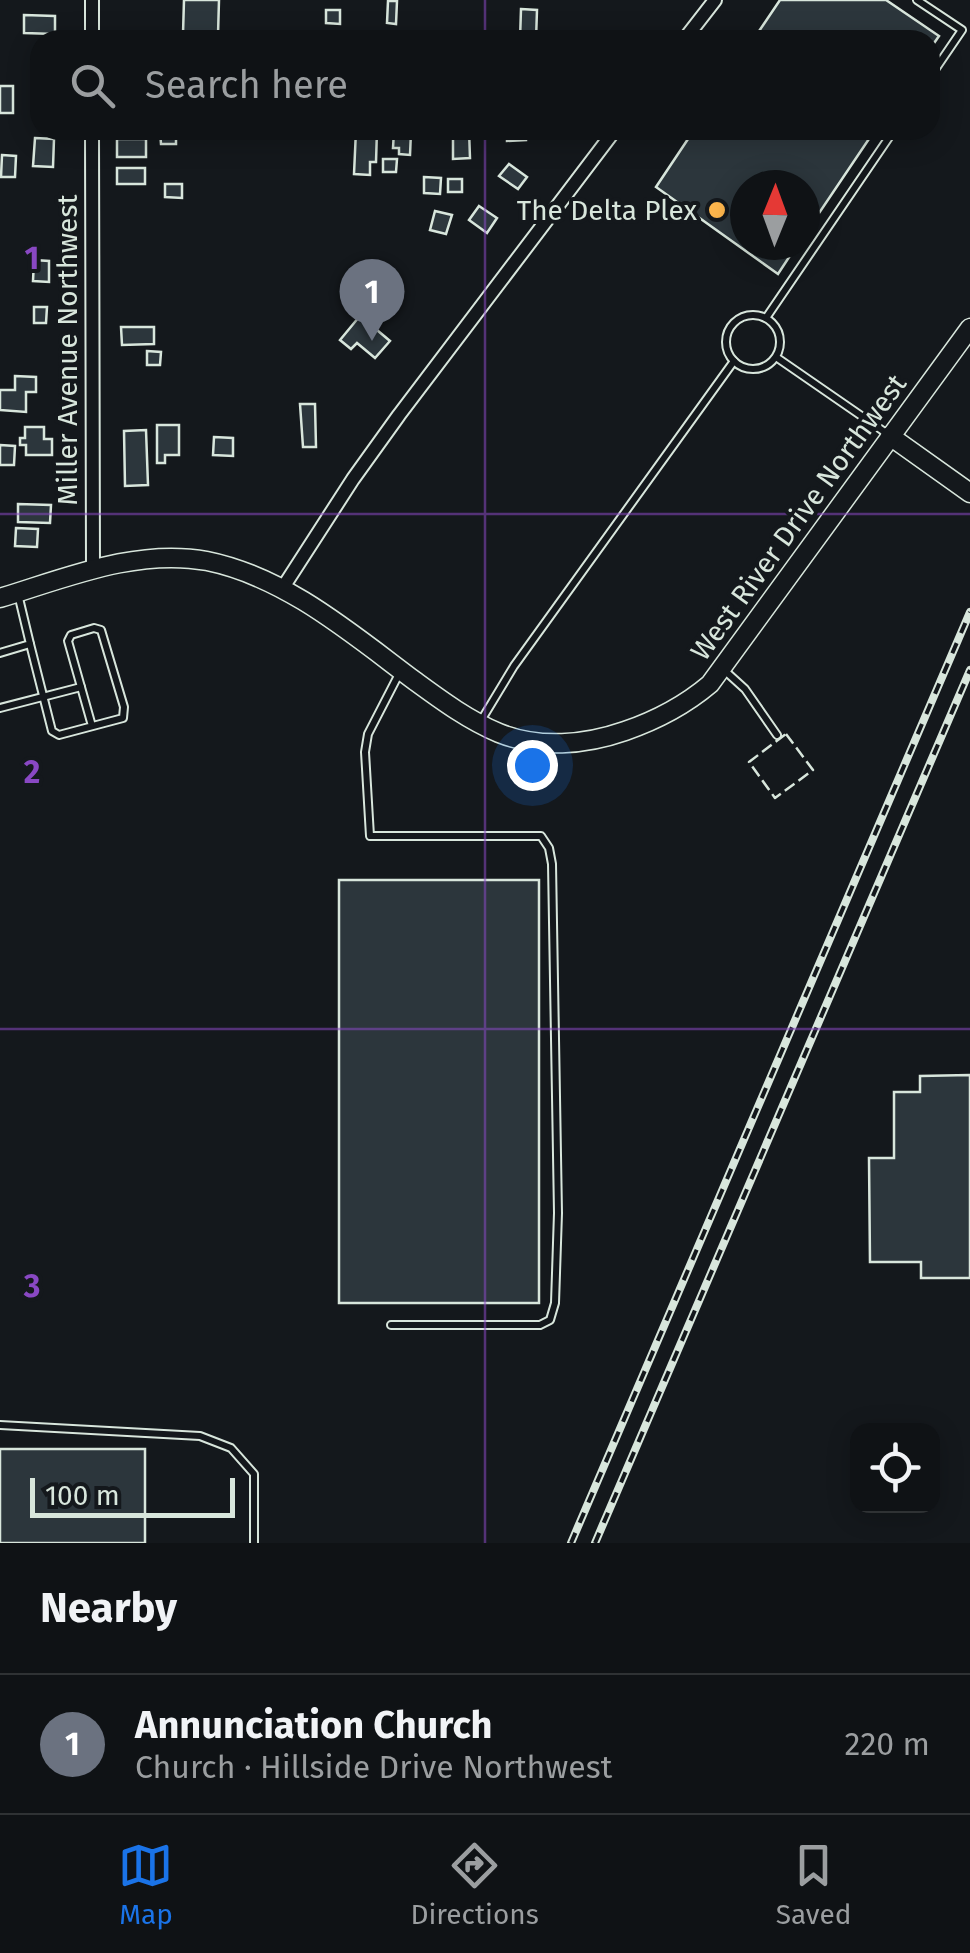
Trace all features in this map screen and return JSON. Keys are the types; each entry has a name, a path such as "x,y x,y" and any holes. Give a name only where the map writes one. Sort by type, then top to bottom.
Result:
{"main road":[{"name":"West River Drive Northwest","path":"9,595 130,560 186,558 227,566 282,589 322,613 464,715 500,733 524,740 602,740 684,706 710,684 970,328"},
{"path":"890,436 970,493"}],"street":[{"path":"92,0 92,30"},
{"path":"692,30 715,0"},
{"name":"Miller Avenue Northwest","path":"92,140 93,570"},
{"path":"282,589 398,415 607,140"}],"lane":[{"path":"917,0 962,30 940,62"},
{"path":"766,318 887,140"},
{"path":"752,315 766,318 780,336 776,357 756,368 734,361 726,347 732,325 752,315"},
{"path":"776,357 890,436"},
{"path":"480,723 514,666 734,361"},
{"path":"9,595 30,644 52,730 59,735 123,718 124,707 102,630 94,628 71,636 68,641 92,726"},
{"path":"0,654 30,644"},
{"path":"722,668 745,690 777,735"},
{"path":"391,1325 540,1326 550,1320 556,1303 558,1212 549,848 541,836 370,836 365,752 368,734 400,670"},
{"path":"0,708 81,687"},
{"path":"0,1425 200,1436 231,1448 254,1474 254,1543"}],"building":[{"path":"184,0 219,0 218,30 183,30"},
{"path":"780,0 886,0 930,30 760,30"},
{"path":"388,1 397,1 396,24 387,23"},
{"path":"521,9 537,10 536,30 520,30"},
{"path":"326,10 340,10 340,24 326,23"},
{"path":"24,15 55,16 55,30 24,33"},
{"path":"0,86 13,86 13,113 0,113"},
{"path":"35,140 54,140 53,167 33,166"},
{"path":"117,140 146,140 146,157 117,157"},
{"path":"356,140 377,140 376,162 370,162 370,175 354,174"},
{"path":"393,140 411,140 410,155 399,154 399,148 393,148"},
{"path":"453,140 469,140 470,158 453,159"},
{"name":"The Delta Plex","path":"687,140 868,140 820,212 820,170 730,170 730,240 656,187"},
{"path":"2,155 16,156 15,177 1,177"},
{"path":"383,159 397,159 396,172 383,172"},
{"path":"509,164 527,177 518,189 499,176"},
{"path":"117,168 145,168 145,184 117,184"},
{"path":"424,177 441,178 440,194 424,193"},
{"path":"448,179 462,179 462,192 448,192"},
{"path":"165,184 182,184 182,198 165,197"},
{"path":"479,206 497,218 487,233 469,220"},
{"path":"435,211 452,215 446,234 430,230"},
{"path":"34,260 49,261 49,282 33,281"},
{"name":"The Delta Plex","path":"758,260 787,260 778,274"},
{"path":"34,307 47,307 46,323 34,323"},
{"path":"364,311 375,320 371,325 390,341 375,358 357,343 351,349 340,340"},
{"path":"121,327 154,327 154,344 122,345"},
{"path":"147,351 161,352 160,365 147,365"},
{"path":"15,376 36,377 36,392 26,392 26,412 0,410 0,390 15,390"},
{"path":"300,404 315,404 316,447 303,447"},
{"path":"157,425 179,425 179,455 165,455 165,463 157,463"},
{"path":"25,427 44,427 44,439 52,439 52,455 26,455 26,445 20,445"},
{"path":"146,430 148,485 125,486 124,431"},
{"path":"214,437 233,438 233,456 213,455"},
{"path":"0,445 15,446 14,465 0,465"},
{"path":"18,504 51,505 50,523 18,522"},
{"path":"16,528 38,529 37,547 15,546"},
{"path":"339,880 539,880 539,1303 339,1303"},
{"path":"970,1075 970,1278 921,1278 921,1262 870,1262 869,1158 894,1158 894,1092 920,1092 920,1076"},
{"path":"0,1449 145,1449 145,1543 0,1543"}],"railway":[{"path":"571,1543 970,612"},
{"path":"595,1543 970,670"}],"fence":[{"path":"786,734 813,770 775,798 749,762 786,734"}],"place":[{"name":"The Delta Plex","path":"717,210"},
{"name":"Annunciation Church","path":"372,341"}]}
